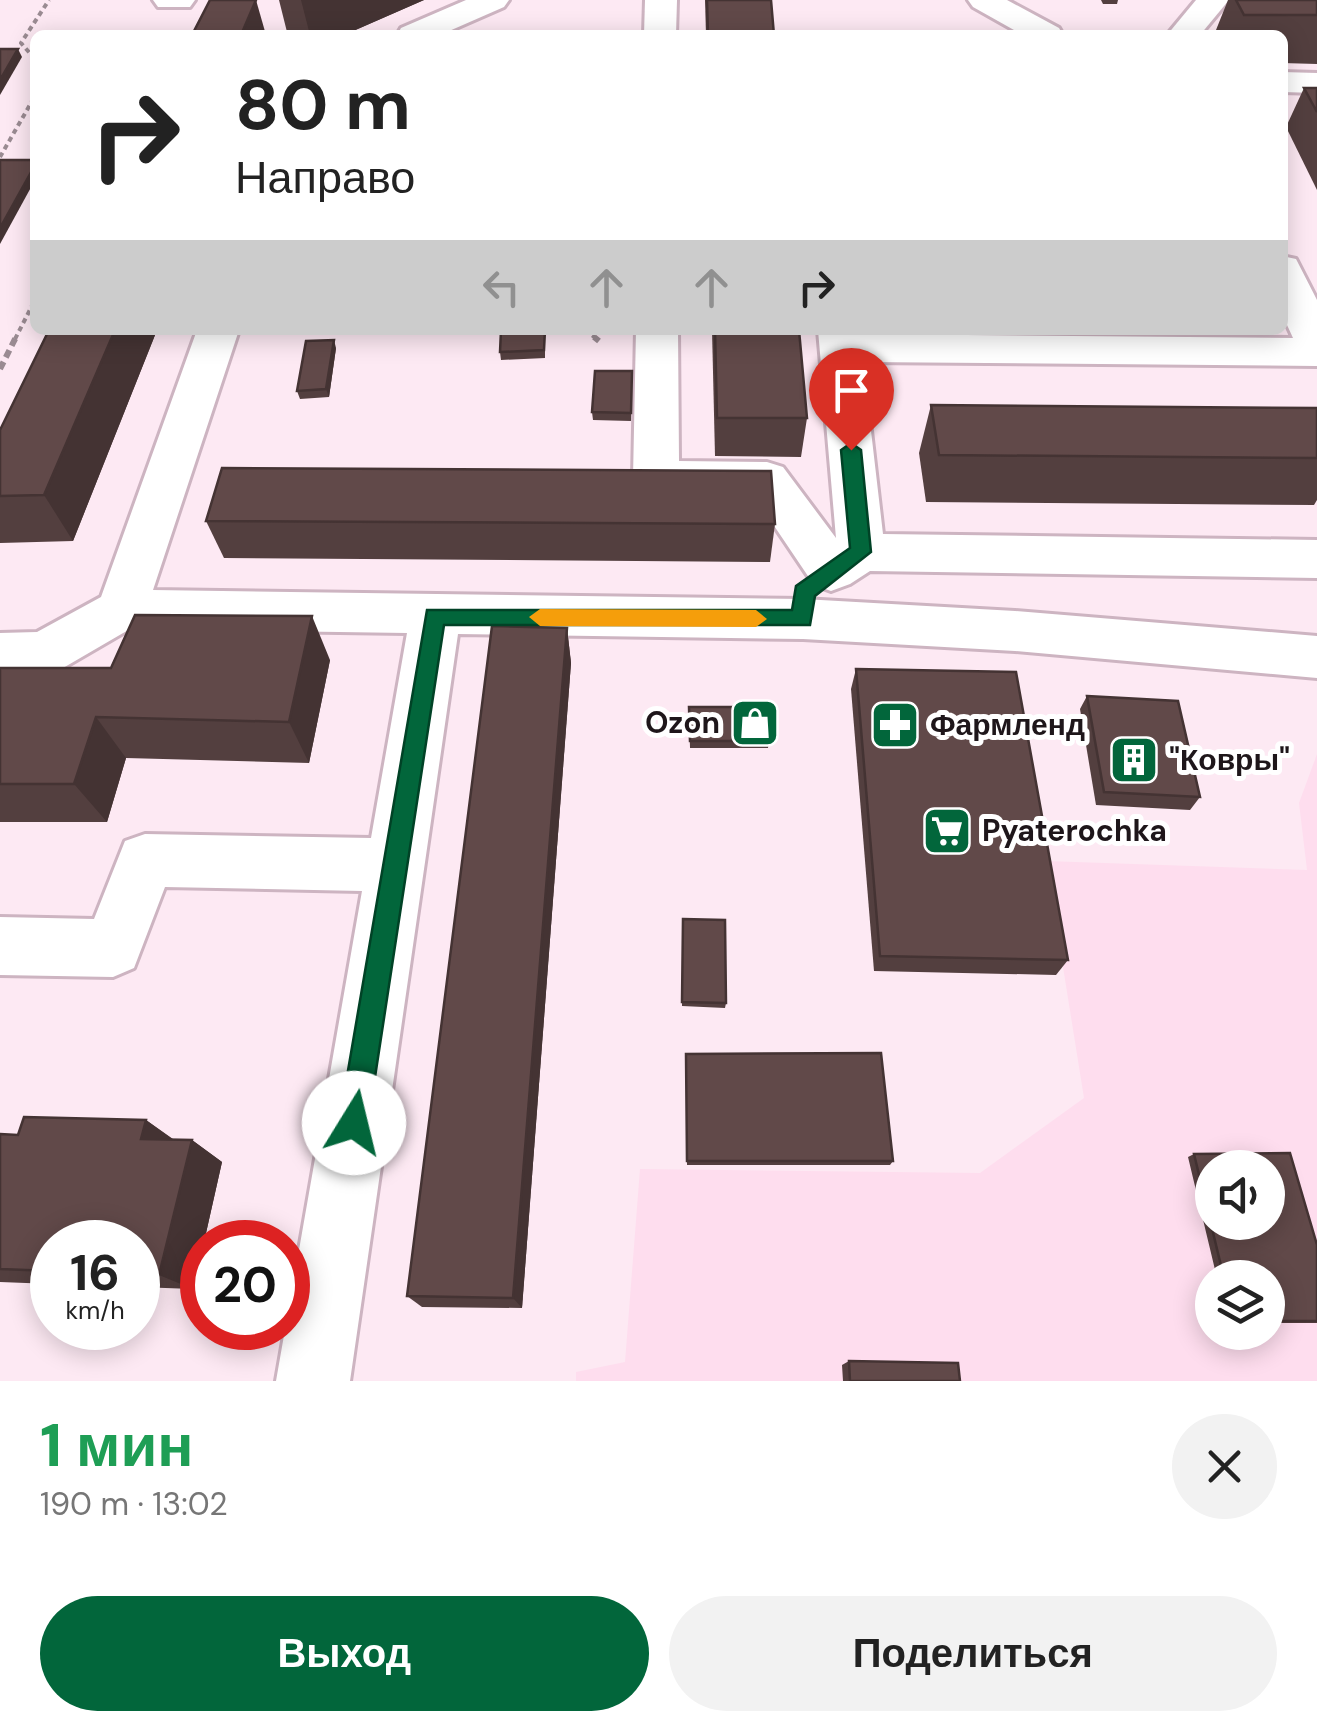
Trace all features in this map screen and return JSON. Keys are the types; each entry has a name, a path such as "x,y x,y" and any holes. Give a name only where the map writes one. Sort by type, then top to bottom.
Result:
{"lane":[{"path":"169,0 178,0"},
{"path":"424,30 492,0"},
{"path":"660,0 660,30"},
{"path":"984,0 1038,30"},
{"path":"1187,30 1213,0"},
{"path":"1288,82 1317,83"},
{"path":"847,561 840,339 1317,348 1288,282"},
{"path":"122,609 216,335"},
{"path":"657,335 656,478 768,480 847,561"},
{"path":"803,619 804,592 847,561 1317,559"},
{"path":"0,654 45,654 122,609 803,619 1015,631 1317,656"},
{"path":"313,1381 435,616"},
{"path":"0,946 113,948 144,860 394,866"}],"path":[{"path":"30,53 21,42 49,0"},
{"path":"0,154 30,101"},
{"path":"0,369 30,310"},
{"path":"592,335 599,341"}],"shaded area":[{"path":"1317,754 1317,1381 576,1381 576,1372 625,1362 640,1169 980,1173 1084,1098 1046,861 1307,870 1299,803"}],"building":[{"path":"210,0 256,0 243,30 195,30"},
{"path":"707,0 771,0 774,30 708,30"},
{"path":"1236,0 1317,0 1317,15 1244,15"},
{"path":"0,49 18,49 0,80"},
{"path":"1304,88 1317,88 1317,112"},
{"path":"0,160 30,160 30,174 0,228"},
{"path":"47,335 113,335 44,495 0,496 0,430"},
{"path":"501,335 545,335 544,350 500,352"},
{"path":"715,335 799,335 807,418 717,418"},
{"path":"334,340 326,389 297,391 306,341"},
{"path":"595,371 632,371 631,413 592,412"},
{"path":"931,405 1317,408 1317,458 939,455"},
{"path":"222,468 771,471 775,524 206,521"},
{"path":"135,615 312,616 289,722 96,717 74,784 0,784 0,668 111,668"},
{"path":"492,626 567,628 513,1298 407,1296"},
{"name":"Pyaterochka","path":"856,669 1016,672 1068,960 880,956"},
{"name":"\"Ковры\"","path":"1087,696 1178,701 1200,797 1104,792"},
{"path":"689,707 767,707 769,741 690,741"},
{"path":"683,919 725,920 726,1003 682,1002"},
{"path":"881,1053 893,1161 687,1161 686,1054"},
{"path":"24,1117 146,1120 141,1139 192,1140 160,1271 160,1220 30,1220 30,1270 0,1269 0,1134 18,1135"},
{"path":"1285,1153 1290,1153 1317,1245 1317,1321 1285,1321 1285,1260 1220,1260 1215,1240 1285,1240"},
{"path":"849,1361 958,1363 960,1381 850,1381"}],"slow traffic":[{"path":"540,617 756,619"}],"place":[{"name":"Ozon","path":"755,723"},
{"name":"Фармленд","path":"895,725"},
{"name":"\"Ковры\"","path":"1134,760"},
{"name":"Pyaterochka","path":"947,831"}],"route":[{"path":"354,1123 435,616 803,619 804,592 861,552 851,450"}]}
